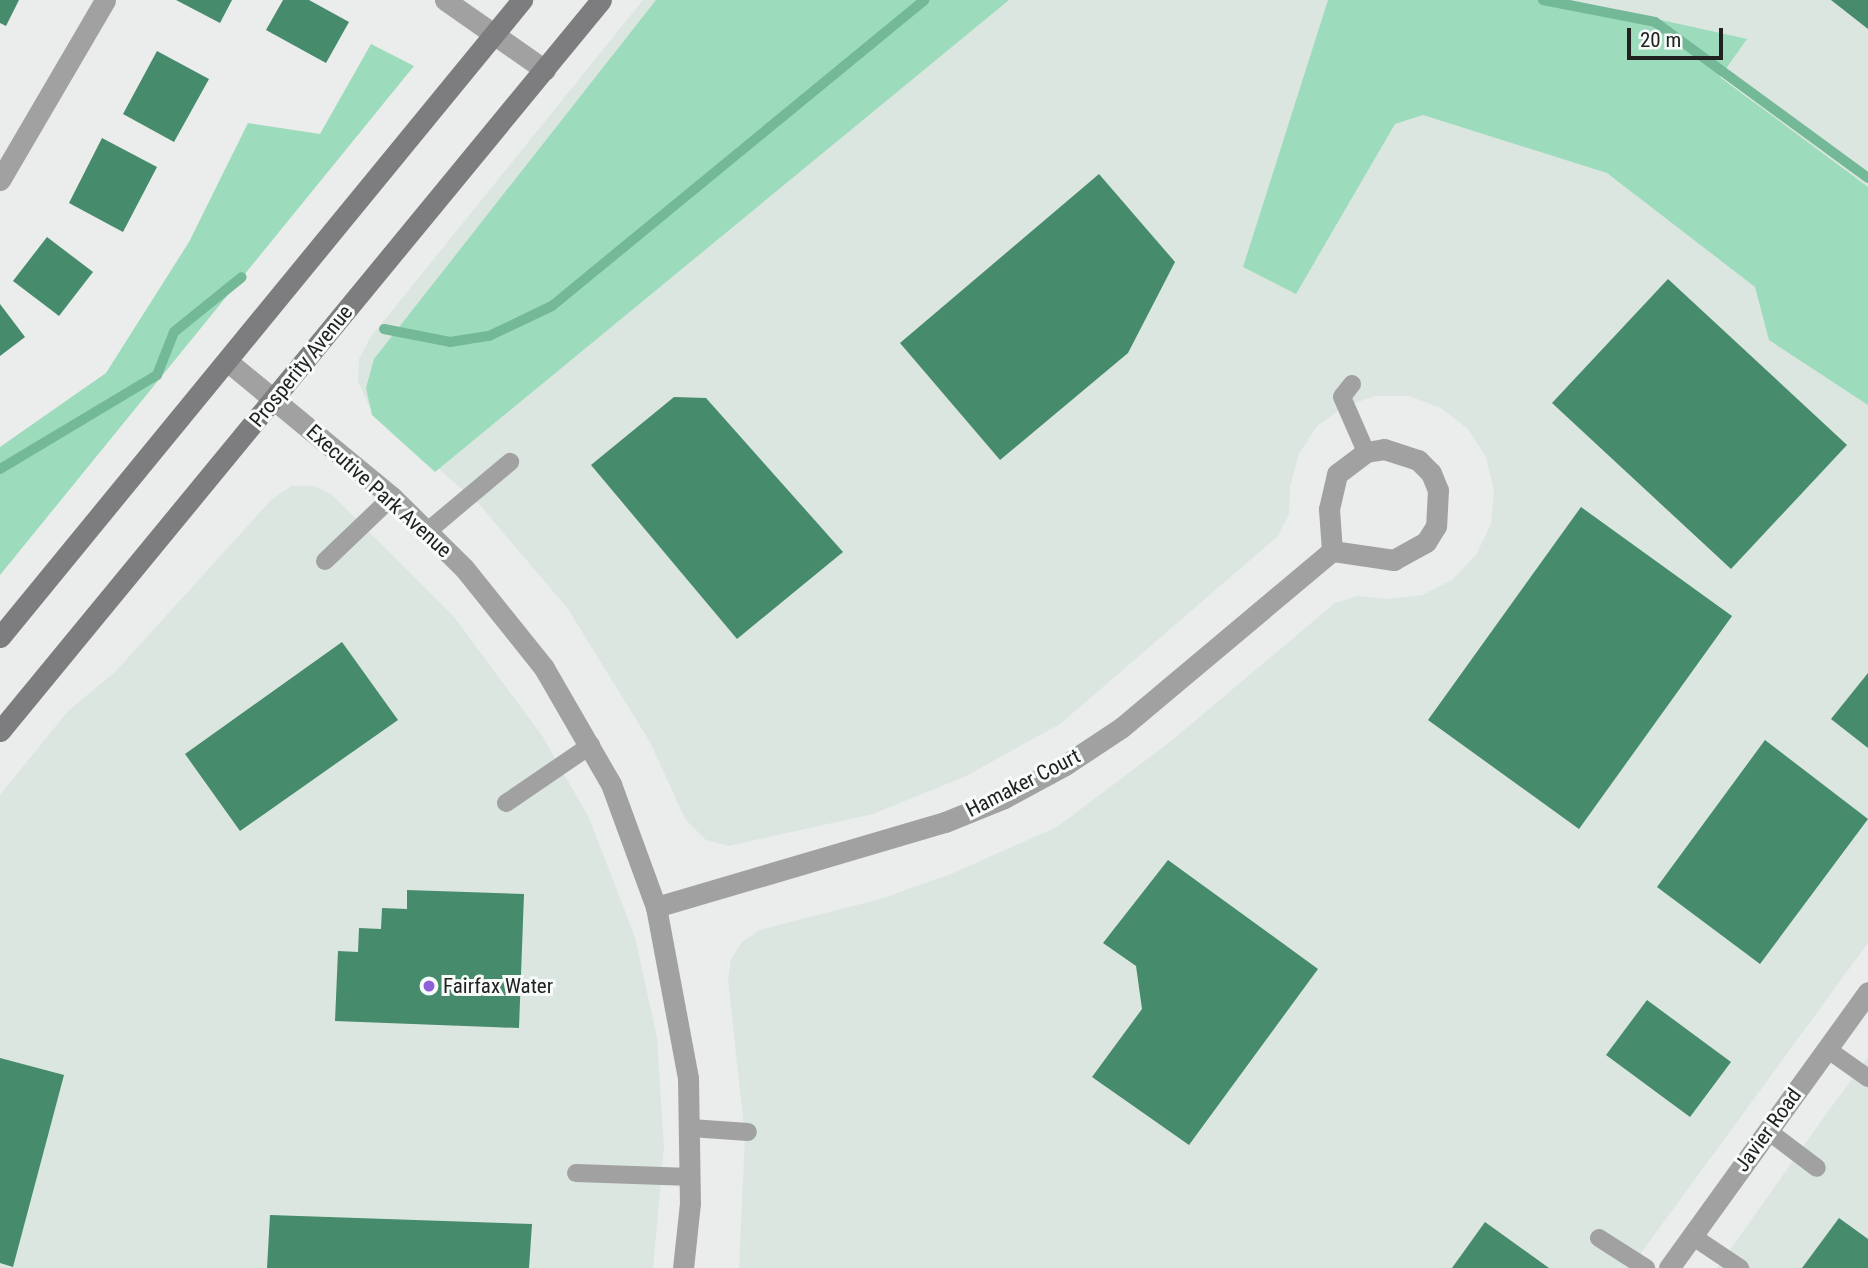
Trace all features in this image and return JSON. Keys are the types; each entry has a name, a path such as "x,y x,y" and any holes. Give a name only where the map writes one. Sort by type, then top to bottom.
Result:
{"main road":[{"path":"0,637 522,0"},
{"name":"Prosperity Avenue","path":"0,731 601,0"}],"street":[{"path":"0,180 105,0"},
{"path":"445,0 496,32 545,70"},
{"name":"Executive Park Avenue","path":"227,361 393,497 429,530 521,638 591,745 611,784 656,907 676,995 691,1128 691,1177 683,1268"},
{"path":"1366,452 1402,452 1431,473 1438,490 1436,527 1426,542 1394,560 1332,551 1330,491 1344,467 1366,452"},
{"name":"Hamaker Court","path":"656,907 945,822 1004,798 1065,765 1121,728 1332,551"},
{"name":"Javier Road","path":"1669,1268 1868,992"}],"lane":[{"path":"1353,384 1342,397 1366,452"},
{"path":"429,530 510,462"},
{"path":"325,561 393,497"},
{"path":"506,803 591,745"},
{"path":"1827,1049 1868,1078"},
{"path":"691,1128 748,1132"},
{"path":"1768,1131 1817,1168"},
{"path":"576,1173 691,1177"},
{"path":"1692,1236 1740,1268"},
{"path":"1599,1238 1646,1268"}],"shaded area":[{"path":"643,0 1868,0 1868,228 1761,108 1714,65 1868,346 1868,943 1630,1268 739,1268 745,1137 728,980 731,959 742,942 760,930 880,899 951,874 1057,827 1170,742 1335,603 1357,596 1388,599 1422,595 1452,580 1476,555 1491,524 1494,491 1486,457 1468,429 1441,408 1409,396 1375,396 1344,407 1317,426 1299,454 1290,486 1289,514 1278,536 1060,724 964,777 873,814 728,846 706,840 685,819 650,742 568,609 478,503 371,410 358,381 359,359 370,338"},
{"path":"292,486 313,486 331,494 454,617 543,737 589,818 635,937 657,1038 664,1147 653,1268 0,1268 0,795 68,711 115,672 272,499"},
{"path":"1868,1057 1868,1268 1717,1268 1827,1113"}],"green space":[{"path":"656,0 1009,0 435,472 372,415 366,388 374,359"},
{"path":"1328,0 1571,0 1747,39 1720,77 1868,187 1868,405 1769,340 1755,287 1607,173 1423,115 1395,124 1296,294 1243,267"},
{"path":"371,44 414,66 0,575 0,447 106,373 189,242 248,123 320,134"}],"building":[{"path":"0,0 19,0 6,26 0,23"},
{"path":"176,0 232,0 220,23"},
{"path":"283,0 309,0 349,22 326,63 266,30"},
{"path":"1831,0 1868,0 1868,29"},
{"path":"157,51 209,79 174,142 123,114"},
{"path":"102,138 157,167 123,232 69,203"},
{"path":"1099,174 1175,262 1128,353 1000,460 900,343"},
{"path":"47,237 93,272 59,316 13,281"},
{"path":"1668,279 1847,445 1731,569 1552,403"},
{"path":"0,304 25,337 0,356"},
{"path":"674,397 706,398 843,552 737,639 591,465"},
{"path":"1581,507 1732,616 1579,829 1428,720"},
{"path":"342,642 398,720 240,831 185,754"},
{"path":"1868,673 1868,748 1831,719"},
{"path":"1765,740 1868,819 1760,964 1657,887"},
{"path":"1168,860 1318,969 1189,1145 1092,1077 1142,1009 1136,966 1103,943"},
{"name":"Fairfax Water","path":"407,890 524,894 519,1028 335,1021 338,951 358,952 359,928 381,929 382,908 407,909"},
{"path":"1647,1000 1731,1062 1690,1117 1606,1055"},
{"path":"0,1058 64,1075 13,1267 0,1263"},
{"path":"270,1215 532,1224 529,1268 267,1268"},
{"path":"1839,1218 1868,1239 1868,1268 1802,1268"},
{"path":"1485,1222 1549,1268 1452,1268"}],"waterway":[{"path":"384,329 450,342 489,336 552,306 925,0"},
{"path":"1543,0 1655,22 1868,178"},
{"path":"0,469 157,375 174,332 242,277"}],"place":[{"name":"Fairfax Water","path":"429,986"}]}
